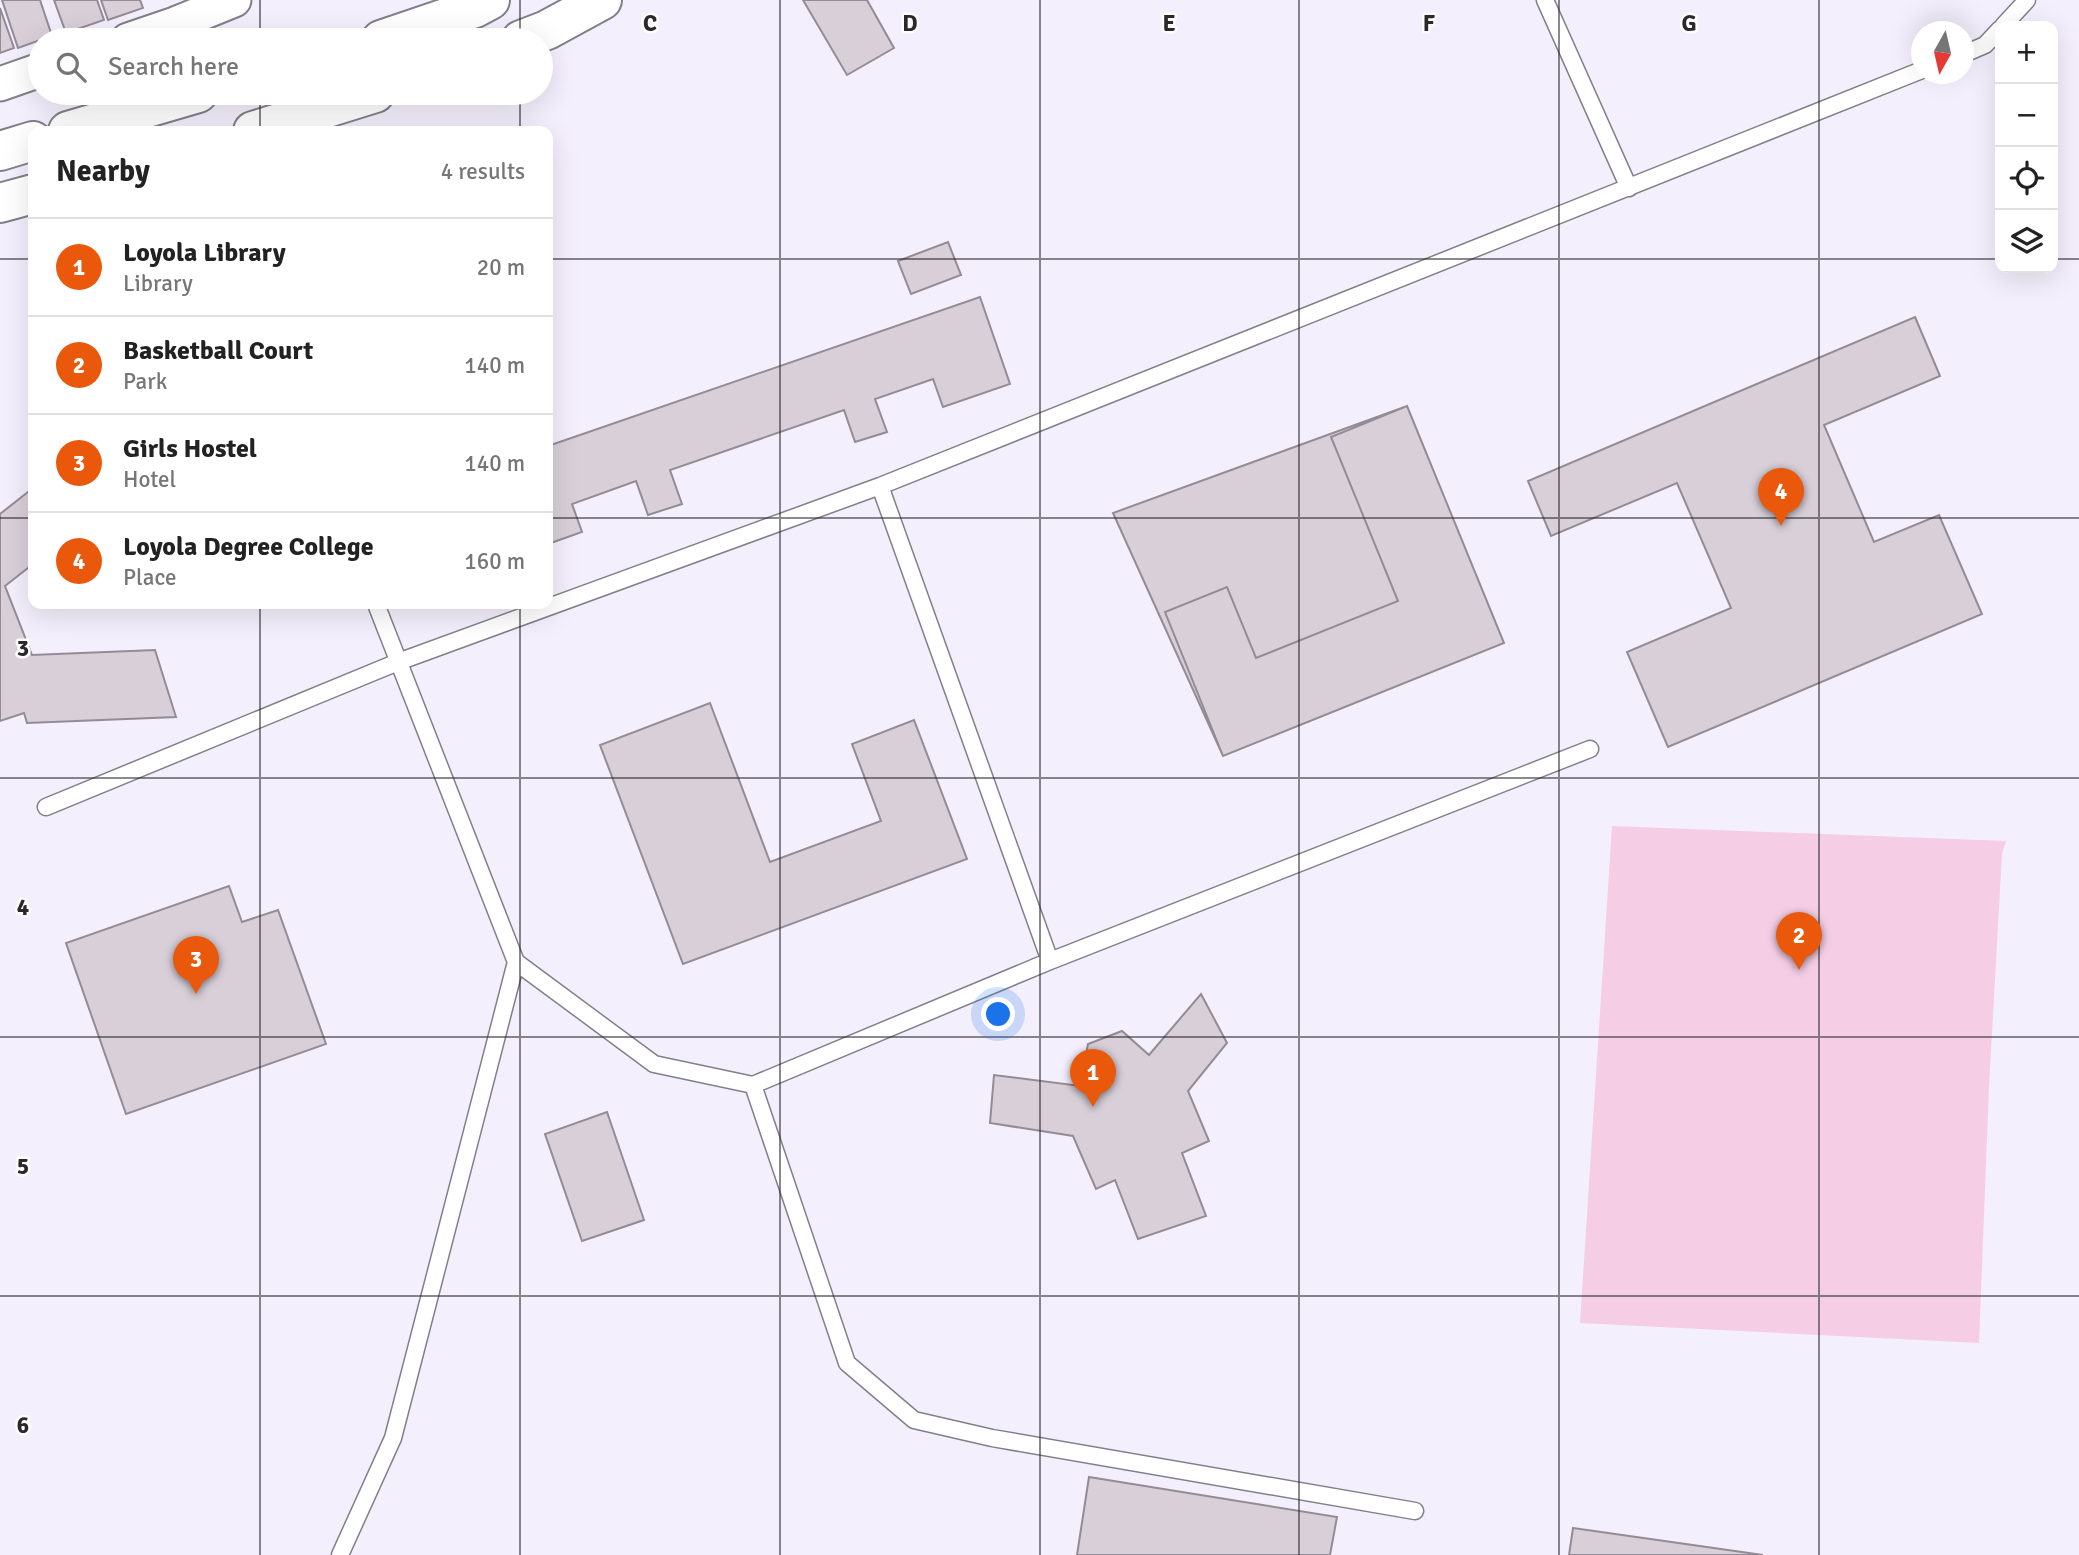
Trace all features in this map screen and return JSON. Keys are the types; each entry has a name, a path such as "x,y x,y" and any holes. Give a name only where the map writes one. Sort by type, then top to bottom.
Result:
{"main road":[{"path":"416,28 475,8 490,0"},
{"path":"551,28 602,0"},
{"path":"85,126 157,105"},
{"path":"269,126 336,105"},
{"path":"0,151 28,143"},
{"path":"0,203 28,195"}],"street":[{"path":"147,28 172,12 234,0"},
{"path":"0,84 28,74"}],"lane":[{"path":"1545,0 1629,188"},
{"path":"2007,21 2027,0"},
{"path":"1974,50 1985,45 1995,34"},
{"path":"553,605 880,486 1911,75"},
{"path":"880,486 1050,961"},
{"path":"378,609 516,962 654,1063 753,1085 1050,961 1590,749"},
{"path":"46,807 398,662 543,609"},
{"path":"341,1555 393,1438 516,962"},
{"path":"753,1085 847,1363 914,1420 992,1438 1415,1511"}],"shaded area":[{"path":"1612,826 2006,841 2002,854 1989,1087 1979,1343 1580,1323"}],"building":[{"path":"2,0 40,0 49,28 28,28 28,44 18,48"},
{"path":"54,0 97,0 104,20 81,28 64,28"},
{"path":"101,0 140,0 143,8 108,20"},
{"path":"803,0 867,0 894,48 847,75"},
{"path":"0,8 14,48 0,53"},
{"path":"948,242 961,275 911,294 898,261"},
{"path":"980,297 1010,384 943,407 933,379 875,399 887,432 855,442 844,410 670,470 682,504 648,515 636,481 572,504 582,532 553,542 553,444"},
{"path":"1915,317 1940,376 1824,425 1874,542 1939,515 1982,614 1668,747 1627,652 1731,608 1677,483 1551,536 1528,481"},
{"path":"1407,406 1504,643 1223,756 1165,612 1227,587 1256,658 1398,601 1331,437"},
{"path":"1407,406 1504,643 1223,756 1113,513"},
{"path":"28,492 28,568 5,586 32,655 155,650 176,717 27,723 24,713 0,721 0,514"},
{"path":"710,703 770,862 881,821 852,744 914,720 967,859 683,964 600,745"},
{"path":"229,886 242,922 278,910 326,1044 126,1114 66,943"},
{"path":"1201,994 1227,1043 1188,1091 1209,1141 1182,1153 1206,1216 1138,1239 1115,1180 1096,1189 1073,1136 990,1123 994,1075 1080,1086 1088,1044 1122,1031 1149,1055"},
{"path":"607,1112 644,1220 582,1241 545,1134"},
{"path":"1089,1477 1337,1517 1330,1555 1077,1555"},
{"path":"1573,1528 1763,1555 1569,1555"}],"place":[{"name":"Loyola Degree College","path":"1781,526"},
{"name":"Basketball Court","path":"1799,970"},
{"name":"Girls Hostel","path":"196,994"},
{"name":"Loyola Library","path":"1093,1107"}]}
